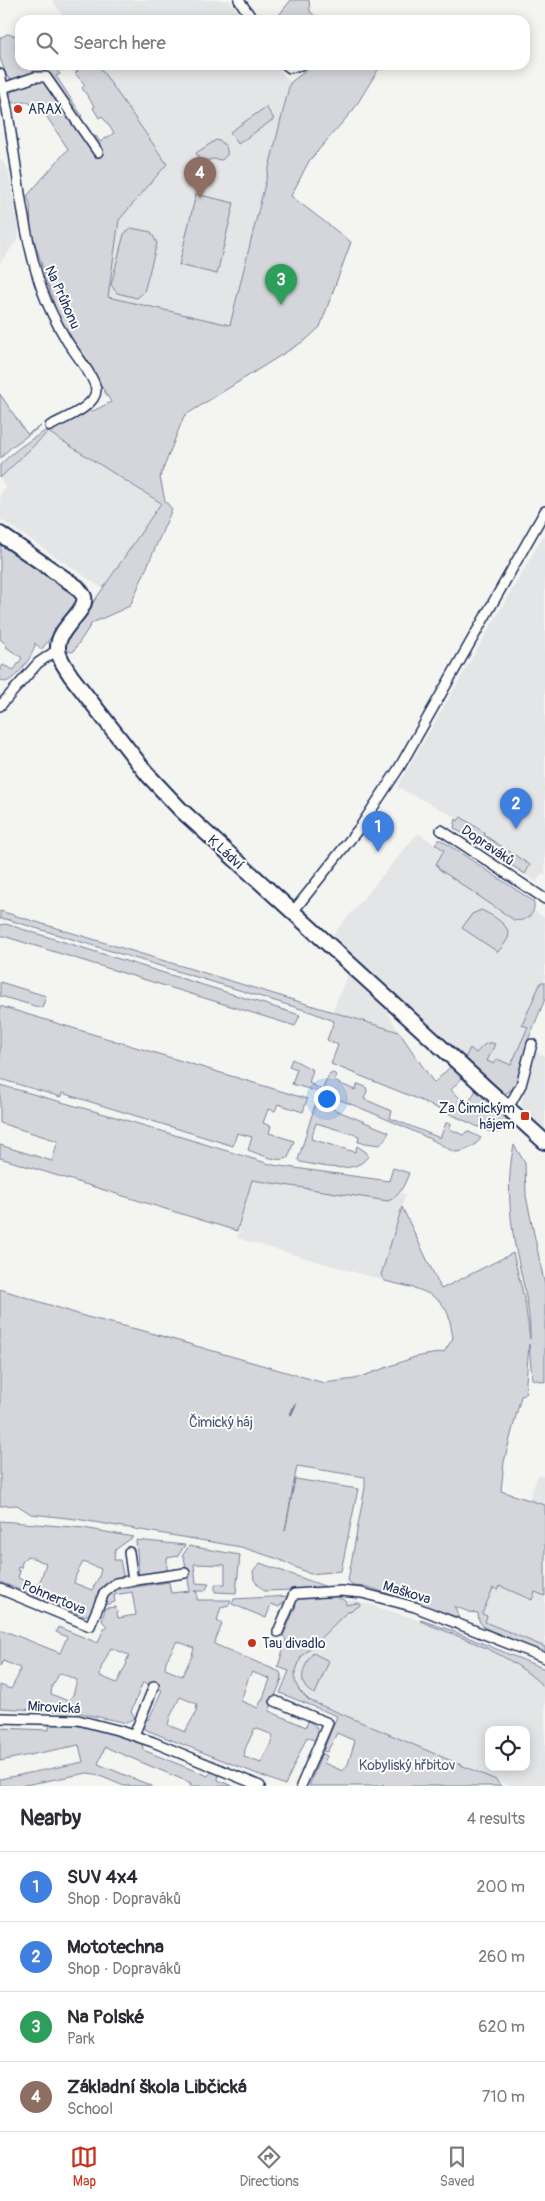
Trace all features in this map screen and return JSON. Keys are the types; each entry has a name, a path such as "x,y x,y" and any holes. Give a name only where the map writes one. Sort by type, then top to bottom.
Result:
{"street":[{"path":"239,0 250,15"},
{"name":"Na Průhonu","path":"0,76 16,160 29,250 43,293 66,339 96,390 93,399 86,406 50,426"},
{"path":"3,88 35,77 46,77 98,152"},
{"path":"292,913 360,828 399,768 545,511"},
{"path":"0,534 77,587 84,597 84,605 61,632 58,650 38,663 2,699"},
{"name":"K Ládví","path":"58,650 61,660 71,676 148,774 180,809 545,1142"},
{"name":"Dopraváků","path":"441,830 545,899"},
{"path":"508,1108 521,1085 532,1044"},
{"path":"129,1552 133,1581"},
{"name":"Pohnertova","path":"0,1589 90,1626 104,1593 116,1583 186,1574"},
{"name":"Maškova","path":"278,1632 294,1594 362,1593 415,1607 545,1658"},
{"path":"134,1735 154,1686"},
{"path":"274,1701 328,1723 301,1786"},
{"name":"Mirovická","path":"0,1718 78,1720 134,1735 260,1786"}],"shaded area":[{"path":"52,0 229,0 240,15 62,15"},
{"path":"101,70 280,70 290,83 230,325 108,297 119,220 167,164"},
{"path":"0,159 8,169 19,231 18,239 0,263"},
{"path":"47,432 161,503 102,588 0,519 0,495 5,487 0,478"},
{"path":"545,533 545,874 542,873 536,882 454,828 456,817 397,787"},
{"path":"418,833 545,918 545,999 528,1040 519,1084 509,1093 505,1094 332,936"},
{"path":"349,972 380,1000 399,1032 332,1012"},
{"path":"533,1051 545,1056 545,1131 520,1108"},
{"path":"253,1177 406,1194 381,1275 385,1281 237,1238"},
{"path":"538,1475 545,1477 545,1505 529,1500"},
{"path":"545,1585 545,1653 485,1628 479,1621 478,1615 482,1614 493,1588 500,1586"},
{"path":"355,1600 450,1630 545,1669 545,1786 510,1786 385,1734 297,1693 292,1672 307,1643 346,1601"}],"green space":[{"path":"291,0 309,0 310,11 314,15 279,15"},
{"path":"7,34 15,36 15,70 57,70 60,74 56,76 82,116 79,118 93,138 96,136 100,142 114,133 102,116 99,118 93,108 95,107 82,88 85,85 75,73 77,70 101,70 167,164 119,220 108,297 230,325 290,83 307,70 378,70 354,109 309,161 291,196 351,242 320,327 307,339 184,416 160,477 165,501 172,509 130,606 92,623 73,652 61,650 161,503 48,432 0,478 0,465 30,440 88,408 91,412 111,402 57,314 31,230 30,204 27,196 68,149 47,117 28,102 9,103 8,96 16,88 14,80 7,77 0,58 0,38"},
{"path":"266,107 274,119 238,144 230,132"},
{"path":"216,140 225,145 227,155 222,160 213,159 201,162 196,153"},
{"path":"196,194 234,203 217,274 179,265"},
{"path":"131,228 151,232 157,243 144,292 137,298 117,293 111,285 124,234"},
{"path":"0,394 27,434 41,426 10,448 0,459"},
{"path":"0,544 71,590 78,603 41,650 35,643 32,653 24,666 14,677 5,682 0,680 0,669 3,665 14,670 22,658 6,647 7,645 0,639"},
{"path":"461,817 485,833 484,835 530,865 525,874 454,828 456,819 458,821"},
{"path":"438,840 441,840 533,901 534,909 530,916 518,921 514,920 439,869 436,864 444,850 435,844"},
{"path":"481,910 500,921 507,929 508,938 498,952 462,928 472,914"},
{"path":"0,911 399,1032 434,1083 452,1065 507,1116 506,1128 496,1132 485,1130 413,1097 331,1064 338,1045 327,1040 334,1021 311,1012 6,919 0,919","holes":["463,1077 476,1090 469,1102 464,1098 462,1100 451,1090"]},
{"path":"5,924 300,1015 295,1026 0,935 0,925"},
{"path":"0,982 46,996 42,1008 0,996"},
{"path":"541,982 545,982 545,999 528,1040 519,1084 505,1094 465,1058 470,1048 476,1053 484,1045 492,1043 495,1044 487,1061 494,1064 497,1059 511,1065 528,1027 522,1025"},
{"path":"0,1006 307,1099 303,1112 278,1104 275,1111 268,1109 263,1123 271,1126 269,1133 294,1141 288,1158 274,1159 248,1150 252,1137 237,1133 233,1146 62,1093 61,1097 0,1079"},
{"path":"292,1059 313,1070 309,1083 322,1090 329,1075 333,1073 336,1075 334,1081 355,1090 358,1084 366,1087 367,1091 364,1099 392,1111 390,1118 440,1138 446,1123 451,1123 450,1129 463,1135 467,1131 481,1138 470,1148 455,1152 362,1108 292,1084 297,1069 289,1066"},
{"path":"0,1085 119,1118 273,1165 389,1181 393,1168 409,1173 399,1193 388,1201 252,1180 237,1231 0,1158 0,1145 52,1161 58,1141 0,1123"},
{"path":"316,1102 389,1132 380,1145 358,1142 359,1136 316,1123 311,1139 355,1152 357,1146 366,1152 368,1156 363,1162 355,1166 337,1168 300,1162 298,1160"},
{"name":"Čimický háj","path":"514,1145 525,1163 526,1196 545,1286 545,1382 532,1379 529,1344 525,1395 521,1396 504,1462 501,1491 545,1505 545,1596 535,1592 532,1600 500,1586 498,1590 493,1588 482,1614 487,1616 485,1622 545,1647 545,1653 485,1628 479,1621 478,1613 469,1612 454,1606 460,1618 368,1587 352,1586 348,1580 365,1487 365,1477 297,1466 285,1531 295,1479 358,1489 341,1571 310,1574 278,1559 241,1547 76,1519 31,1514 17,1505 0,1506 0,1289 87,1317 144,1331 324,1383 355,1379 415,1357 444,1352 453,1338 448,1314 440,1302 426,1292 385,1281 381,1275 402,1207 441,1289 513,1253 525,1302 530,1339 527,1302 511,1217 510,1180"},
{"path":"0,1521 84,1528 133,1537 115,1550 114,1560 120,1560 124,1579 111,1581 104,1585 100,1590 93,1610 85,1616 77,1616 77,1613 0,1582","holes":["27,1556 46,1563 41,1579 36,1586 18,1578 20,1571 17,1570 18,1567 21,1568 22,1562","83,1562 101,1569 92,1590 74,1583"]},
{"path":"136,1540 185,1545 178,1556 167,1558 167,1572 139,1576"},
{"path":"189,1546 240,1555 236,1593 215,1592 215,1584 225,1584 225,1565 194,1564 196,1583 209,1584 205,1591 194,1591 197,1592 197,1600 231,1600 229,1605 221,1607 217,1621 222,1624 214,1644 280,1672 282,1679 269,1711 306,1727 308,1721 317,1729 316,1741 307,1737 285,1785 144,1729 142,1720 149,1719 162,1690 143,1682 131,1712 135,1717 127,1723 75,1712 0,1708 0,1685 11,1689 20,1668 3,1661 0,1666 0,1629 60,1653 67,1637 56,1632 58,1627 98,1643 104,1628 107,1626 102,1621 105,1608 116,1607 118,1618 136,1615 132,1592 114,1595 115,1602 105,1605 109,1594 114,1590 169,1582 171,1593 190,1591 184,1557 182,1556","holes":["177,1641 194,1648 182,1676 165,1669 166,1661","111,1648 129,1655 117,1683 100,1676 101,1668","252,1672 270,1679 258,1708 241,1701","60,1673 77,1680 73,1695 68,1701 51,1694 52,1686","180,1697 197,1704 196,1712 185,1732 168,1725","255,1728 273,1735 261,1763 244,1757 245,1749"]},
{"path":"260,1563 327,1587 326,1589 264,1591 254,1580 253,1571"},
{"name":"Kobyliský hřbitov","path":"329,1594 346,1601 346,1605 357,1603 361,1605 346,1613 301,1657 294,1676 299,1690 309,1700 496,1780 501,1786 383,1786 383,1784 382,1786 309,1786 322,1753 327,1756 324,1763 343,1771 348,1764 355,1741 337,1733 327,1752 323,1751 337,1716 280,1693 289,1671 278,1667 286,1639 283,1636 295,1608 297,1596"},
{"path":"289,1596 279,1607 271,1604 266,1618 232,1604 234,1599"},
{"path":"421,1620 545,1669 545,1688 517,1665 502,1656"},
{"path":"313,1653 329,1661 315,1694 309,1691 303,1681 306,1663"},
{"path":"49,1722 87,1727 142,1742 143,1750 208,1776 213,1770 219,1773 218,1780 232,1786 190,1786 191,1783 105,1747 98,1764 152,1786 124,1786 95,1774 87,1773 20,1786 0,1786 0,1779 83,1762 79,1745 0,1761 0,1728 49,1730"}],"waterway":[{"path":"291,1414 295,1405"}],"place":[{"name":"ARAX","path":"18,109"},
{"name":"Základní škola Libčická","path":"200,198"},
{"name":"Na Polské","path":"281,305"},
{"name":"Mototechna","path":"516,829"},
{"name":"SUV 4x4","path":"378,852"},
{"name":"Za Čimickým hájem","path":"525,1116"},
{"name":"Tau divadlo","path":"252,1643"}]}
